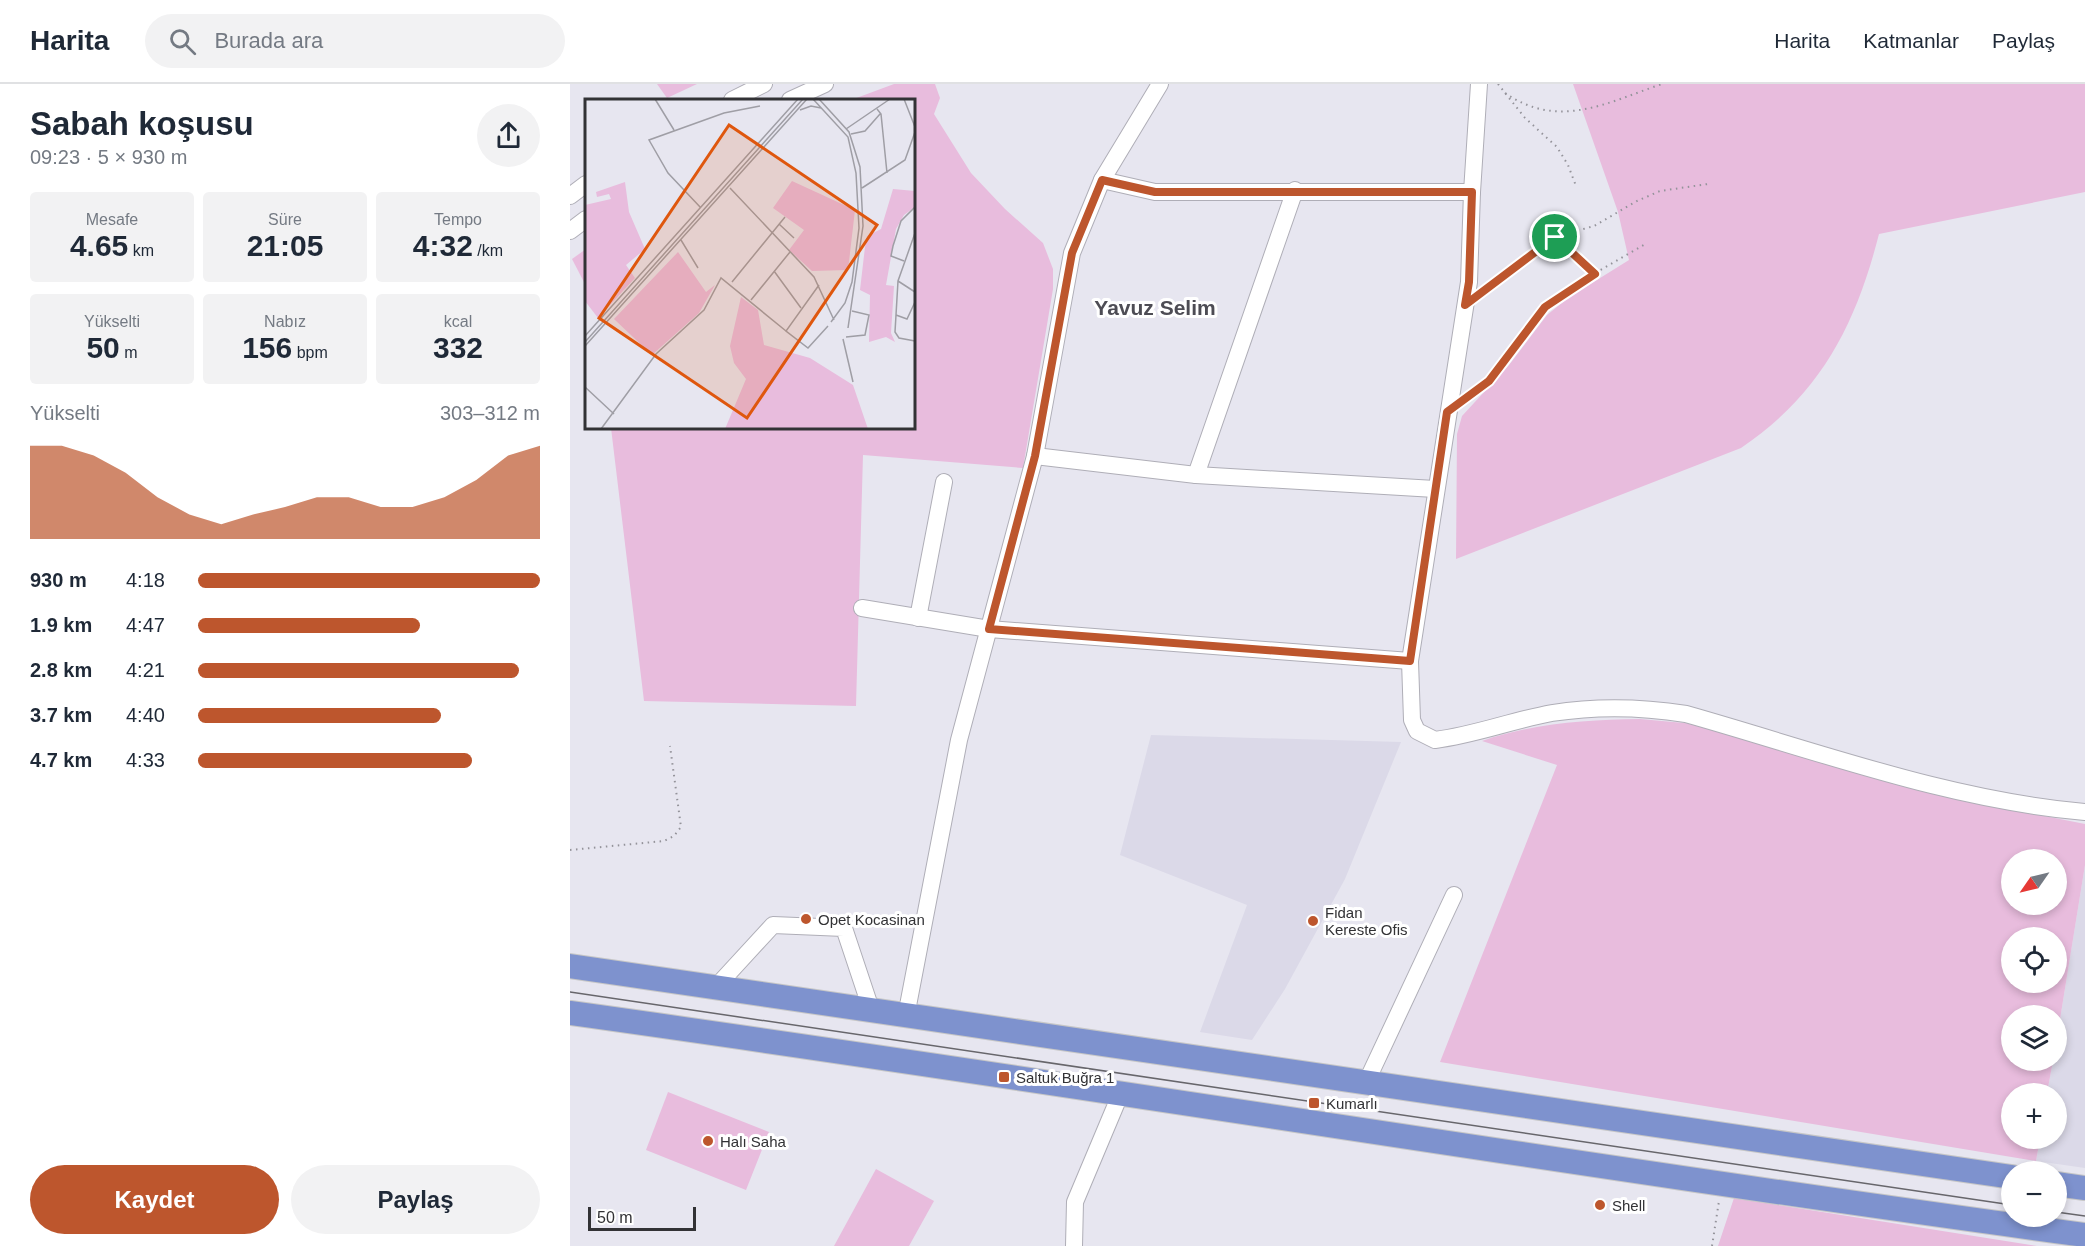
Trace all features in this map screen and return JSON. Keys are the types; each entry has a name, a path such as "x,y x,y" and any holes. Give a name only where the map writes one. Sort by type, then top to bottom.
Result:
{"highway":[{"path":"570,966 1365,1085 2001,1175"},
{"path":"570,1013 2085,1235"},
{"path":"2067,1186 2085,1188"}],"street":[{"path":"734,99 764,84"},
{"path":"792,99 825,84"},
{"path":"906,1016 959,740 1035,456 1067,274 1078,234 1102,180 1160,84"},
{"path":"1479,84 1469,282 1410,661 1412,720 1417,731 1428,738 1442,739 1553,713 1599,709 1660,710 1686,714 1932,786 2025,805 2085,812"},
{"path":"1102,180 1155,192 1294,190 1472,192"},
{"path":"570,195 585,185"},
{"path":"1196,475 1294,190"},
{"path":"570,231 585,220"},
{"path":"1035,456 1196,475 1435,489"},
{"path":"918,618 944,482"},
{"path":"862,608 989,629 1410,661"},
{"path":"1365,1085 1454,895"},
{"path":"716,987 773,925 844,928 872,1012"},
{"path":"1074,1246 1076,1202 1120,1095"}],"path":[{"path":"1498,84 1525,118 1550,139 1563,154 1576,186"},
{"path":"1505,93 1523,105 1560,112 1590,109 1662,84"},
{"path":"1465,305 1555,237 1594,226 1637,201 1660,191 1708,184"},
{"path":"1555,237 1595,274"},
{"path":"1447,412 1489,381 1545,307 1647,243"},
{"path":"570,850 664,841 678,832 681,826 670,746"},
{"path":"1712,1246 1721,1182"}],"shaded area":[{"path":"657,84 697,84 667,98"},
{"path":"894,84 935,84 940,98 934,114 971,173 1005,209 1043,243 1053,269 1053,289 1023,468 863,455 856,706 644,701 611,429 915,429 915,99 854,99"},
{"path":"1573,84 2085,84 2085,192 1879,234 1859,298 1831,354 1814,380 1769,427 1741,448 1456,559 1457,434 1462,416 1509,365 1547,315 1568,298 1629,260 1618,212"},
{"path":"585,250 585,284 572,259"},
{"path":"1640,719 1695,724 1970,801 2085,824 2085,865 2067,976 2067,927 2001,927 2001,993 2064,993 2062,1005 2001,1005 2001,1071 2051,1071 2049,1083 2001,1083 2001,1149 2038,1149 2036,1161 1440,1062 1557,765 1482,741 1541,726"},
{"path":"1151,735 1401,742 1345,879 1285,989 1252,1040 1200,1032 1247,905 1120,855"},
{"path":"2085,865 2085,1168 2067,1165 2067,1161 2036,1161 2038,1149 2067,1149 2067,1083 2049,1083 2051,1071 2067,1071 2067,1005 2062,1005 2064,993 2067,993 2067,976"},
{"name":"Halı Saha","path":"668,1092 769,1132 746,1190 646,1150"},
{"path":"876,1169 934,1201 909,1246 834,1246"},
{"path":"1734,1198 2037,1246 1718,1246"}],"tram line":[{"path":"570,992 2001,1203"},
{"path":"2067,1214 2085,1216"}],"place":[{"name":"Opet Kocasinan","path":"806,919"},
{"name":"Fidan Kereste Ofis","path":"1313,921"},
{"name":"Saltuk Buğra 1","path":"1004,1077"},
{"name":"Kumarlı","path":"1314,1103"},
{"name":"Halı Saha","path":"708,1141"},
{"name":"Shell","path":"1600,1205"}],"district":[{"name":"Yavuz Selim","path":"1155,307"}],"route":[{"path":"1102,180 1155,192 1294,190 1472,192 1469,282 1465,305 1555,237 1595,274 1569,289 1545,307 1489,381 1447,412 1410,661 989,629 1035,456 1072,253 1085,216 1102,180"}]}
